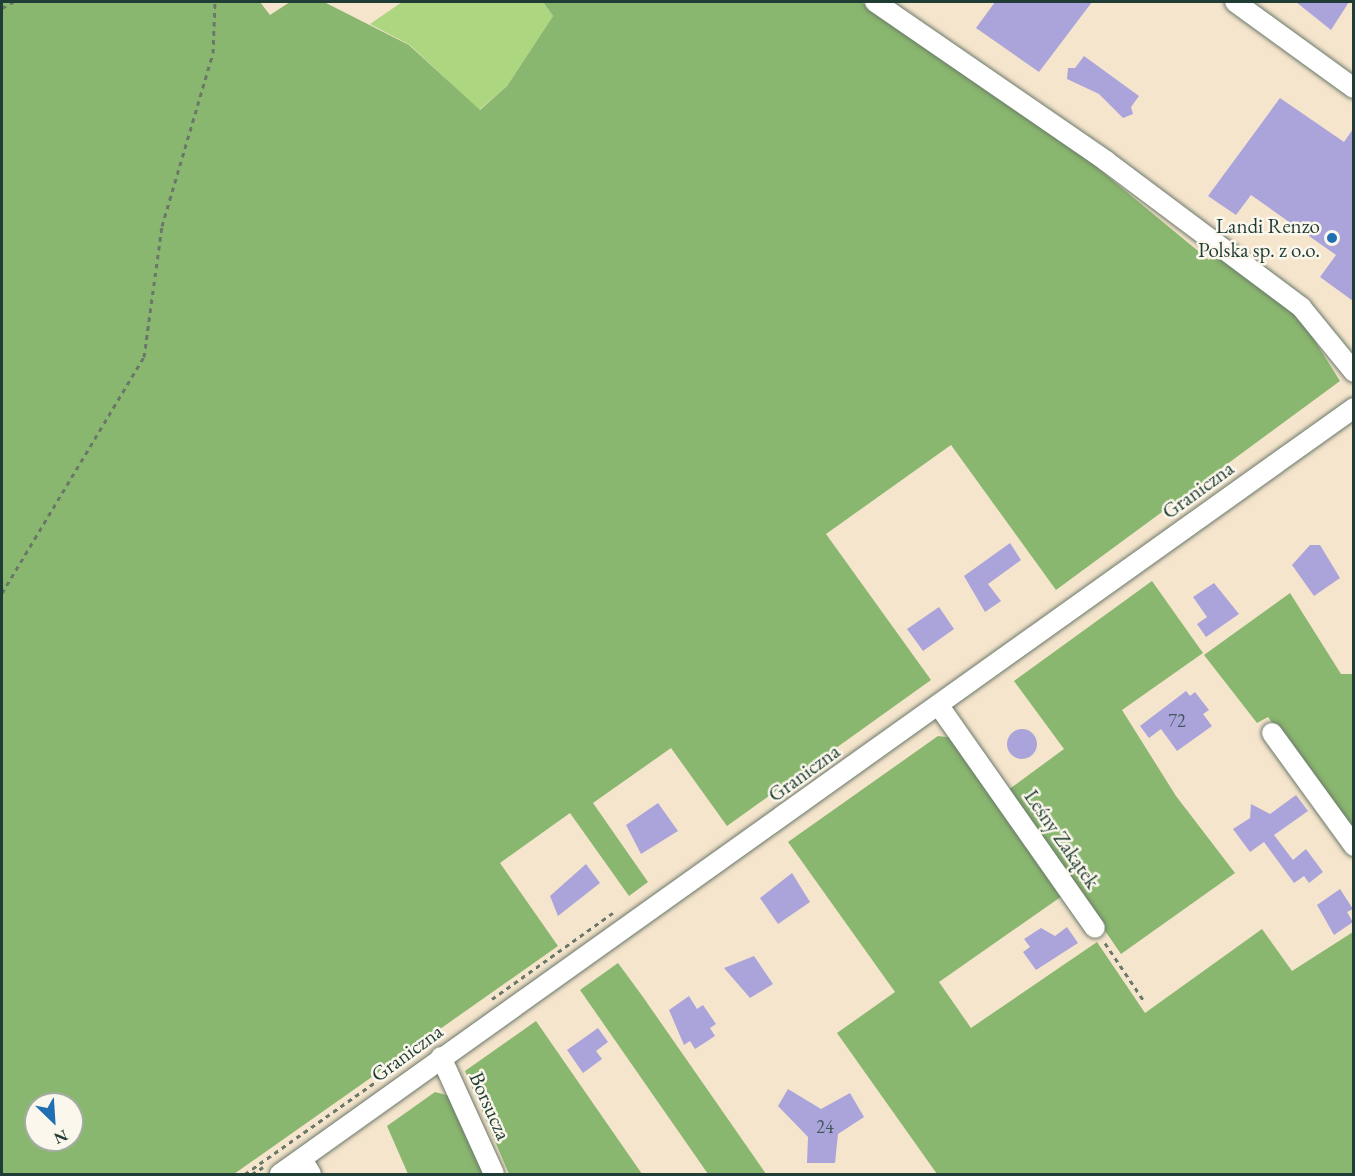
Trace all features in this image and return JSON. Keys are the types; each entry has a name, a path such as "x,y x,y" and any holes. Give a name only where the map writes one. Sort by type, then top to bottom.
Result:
{"street":[{"path":"876,2 1106,161 1301,307 1353,372"},
{"path":"1235,2 1353,88"},
{"name":"Graniczna","path":"280,1174 306,1167 441,1057 939,705 1353,408"},
{"name":"Leśny Zakątek","path":"939,705 1095,928"},
{"path":"1272,733 1353,846"},
{"name":"Borsucza","path":"441,1057 494,1174"}],"path":[{"path":"2,8 13,2"},
{"path":"2,593 144,357 162,226 213,53 215,2"},
{"path":"1095,928 1144,1001"}],"green space":[{"path":"2,2 260,2 270,15 290,2 324,2 409,45 480,110 507,86 553,16 543,2 861,2 1060,137 1209,260 1220,250 1303,322 1340,381 1056,590 951,445 826,534 931,680 727,826 671,748 593,803 648,882 629,896 570,813 500,863 558,946 234,1174 2,1174"},
{"path":"402,2 543,2 553,16 507,86 479,110 410,45 370,24"},
{"path":"1152,581 1203,653 1122,710 1176,796 1235,873 1121,954 1008,790 1064,749 1014,681"},
{"path":"1290,593 1341,674 1353,674 1353,833 1268,717 1257,723 1204,655"},
{"path":"938,736 955,738 1065,894 939,982 971,1028 1097,942 1145,1013 1262,929 1292,971 1353,932 1353,1174 937,1174 837,1033 895,992 788,842"},
{"path":"618,963 766,1174 708,1174 580,990"},
{"path":"536,1021 642,1174 509,1174 465,1071"},
{"path":"435,1092 450,1096 483,1174 408,1174 387,1126"}],"building":[{"path":"995,2 1092,2 1039,72 976,28"},
{"path":"1296,2 1349,2 1331,30"},
{"path":"1084,56 1139,96 1131,107 1133,114 1123,118 1099,94 1067,79 1068,68 1075,68"},
{"path":"1280,98 1344,142 1353,129 1353,301 1320,277 1336,255 1251,195 1236,215 1208,196"},
{"path":"1010,543 1021,560 988,584 1001,601 985,612 964,576"},
{"path":"1310,545 1320,545 1340,578 1314,596 1292,565"},
{"path":"1214,583 1239,614 1206,637 1197,624 1207,617 1193,597"},
{"path":"939,607 954,629 923,651 907,629"},
{"path":"1186,691 1190,696 1195,692 1209,710 1203,714 1212,726 1177,751 1161,729 1149,738 1140,726"},
{"path":"1022,729 1033,733 1037,744 1033,755 1022,759 1011,755 1007,744 1011,733"},
{"path":"1296,795 1308,811 1274,835 1293,860 1306,849 1323,872 1309,883 1304,876 1294,883 1264,842 1250,852 1233,829 1250,818 1251,804 1270,814"},
{"path":"658,803 678,831 641,854 626,825"},
{"path":"586,864 600,883 558,916 550,896"},
{"path":"792,873 810,902 778,924 760,898"},
{"path":"1340,889 1353,909 1347,912 1353,922 1334,935 1317,905"},
{"path":"1067,927 1078,943 1036,970 1023,952 1030,947 1024,939 1041,928 1055,936"},
{"path":"754,956 773,984 750,998 724,968"},
{"path":"689,996 697,1009 703,1005 716,1024 710,1028 715,1036 695,1049 690,1041 684,1045 669,1010"},
{"path":"598,1028 608,1042 596,1051 602,1059 583,1073 567,1050"},
{"path":"788,1089 821,1109 850,1093 864,1117 838,1134 835,1163 807,1163 808,1137 778,1106"}],"place":[{"name":"Landi Renzo Polska sp. z o.o.","path":"1332,238"}]}
